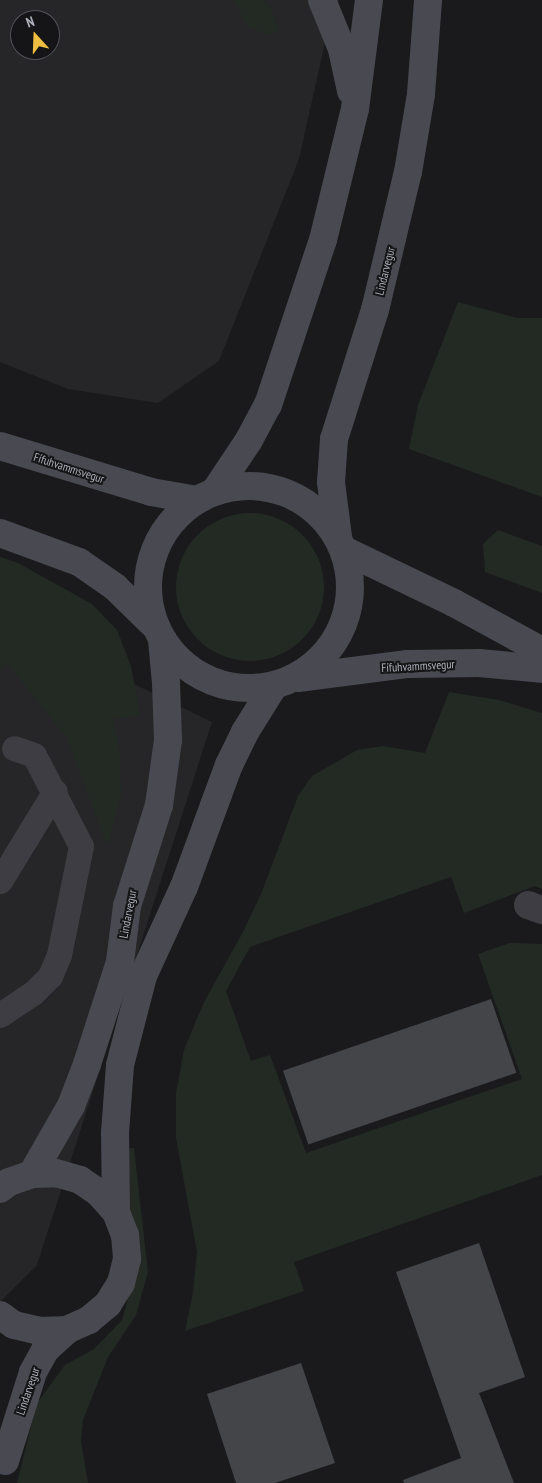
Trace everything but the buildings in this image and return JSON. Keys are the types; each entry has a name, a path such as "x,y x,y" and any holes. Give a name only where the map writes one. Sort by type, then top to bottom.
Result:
{"street":[{"path":"322,0 342,49 355,109"},
{"path":"206,495 249,440 268,405 323,240 355,109 369,0"},
{"name":"Lindarvegur","path":"283,683 319,662 338,638 349,610 351,580 341,544 331,482 334,439 375,310 408,172 421,94 428,0"},
{"name":"Fífuhvammsvegur","path":"0,446 151,492 206,495"},
{"path":"206,495 243,485 272,488 298,498 321,515 341,544 542,650"},
{"name":"Lindarvegur","path":"10,1181 68,1112 87,1064 120,962 128,906 159,804 168,740 166,683 158,633 148,597 149,568 158,542 175,518 206,495"},
{"path":"0,533 79,562 115,587 158,633"},
{"name":"Fífuhvammsvegur","path":"158,633 182,665 210,682 241,690 408,664 479,664 542,669"},
{"path":"116,1212 115,1133 120,1065 143,976 184,887 211,809 229,765 245,732 283,683"},
{"path":"0,1315 14,1325 40,1331 67,1330 89,1320 108,1304 121,1283 126,1259 125,1235 116,1212 98,1192 80,1180 56,1173 10,1181"},
{"name":"Lindarvegur","path":"3,1461 33,1372 45,1350 67,1330"}],"lane":[{"path":"0,1015 33,993 50,976 59,955 82,846 55,791 34,755 14,748"},
{"path":"0,881 55,791"}],"shaded area":[{"path":"0,0 339,0 326,38 299,159 219,361 158,403 68,389 0,362"},
{"path":"234,0 264,0 271,9 279,30 268,35 247,26"},
{"path":"458,302 517,318 542,318 542,497 409,449 418,405"},
{"path":"250,513 265,514 278,518 303,534 319,559 323,572 323,602 319,615 303,640 278,656 265,660 250,661 235,660 222,656 197,640 181,615 177,602 176,587 177,572 181,559 197,534 222,518 235,514"},
{"path":"498,530 542,546 542,593 485,572 483,544"},
{"path":"0,557 18,563 92,604 117,630 131,666 140,715 113,719 120,753 121,797 107,846 67,738 8,664 0,669"},
{"path":"0,630 95,665 212,722 37,1265 0,1302"},
{"path":"449,692 499,700 542,713 542,889 535,886 464,913 451,877 250,947 226,991 251,1061 270,1055 306,1153 522,1079 478,954 510,943 542,944 542,1175 294,1262 304,1291 185,1331 193,1292 197,1252 176,1138 176,1093 184,1050 204,1002 243,932 261,894 298,796 312,776 357,750 383,746 425,753"},
{"path":"134,1148 148,1272 136,1315 108,1357 83,1420 81,1441 88,1483 17,1483 37,1403 65,1365 94,1349 122,1320 133,1281 123,1149"}]}
